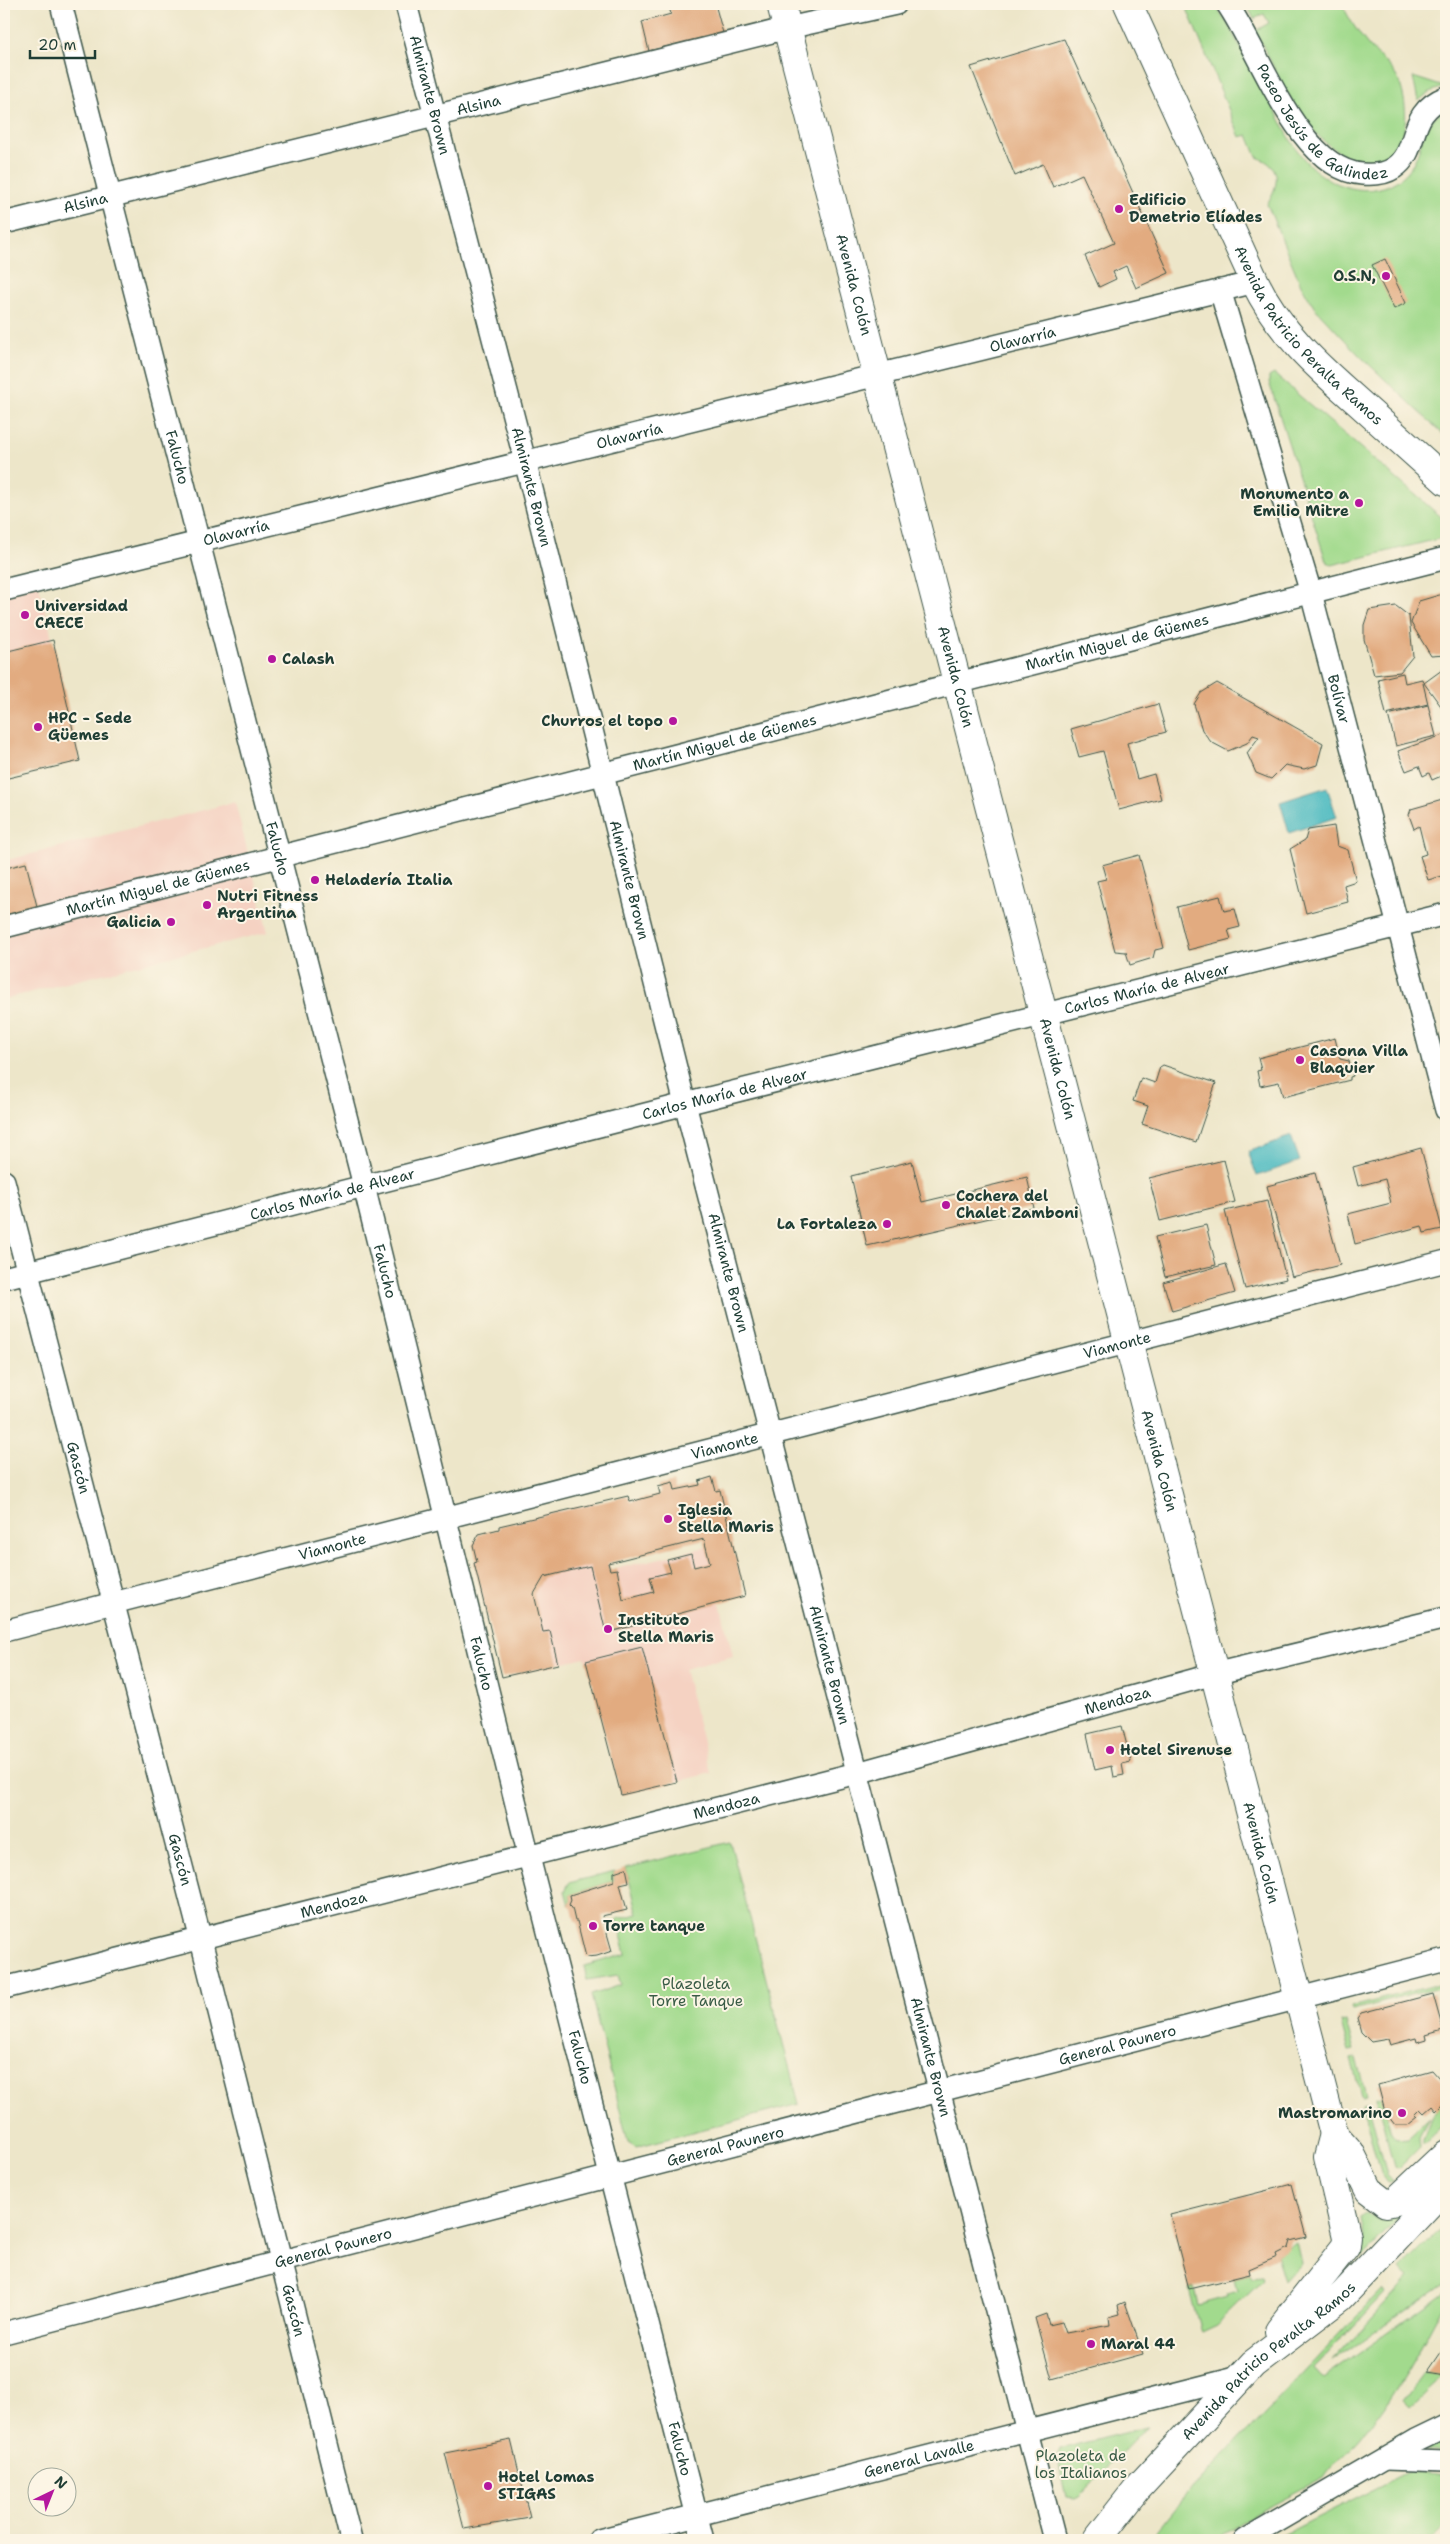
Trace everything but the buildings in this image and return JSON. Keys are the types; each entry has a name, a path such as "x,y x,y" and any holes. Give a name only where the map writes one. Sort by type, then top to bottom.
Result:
{"main road":[{"name":"Avenida Patricio Peralta Ramos","path":"1128,4 1254,282 1273,315 1294,343 1446,481"},
{"name":"Avenida Colón","path":"784,16 1297,1999 1334,2134"},
{"path":"1334,2134 1350,2152 1368,2190 1386,2203 1396,2201 1446,2154"},
{"path":"1246,2370 1346,2246 1346,2232 1328,2158 1334,2134"},
{"name":"Avenida Patricio Peralta Ramos","path":"1097,2540 1132,2495 1246,2370 1341,2297 1446,2186"}],"street":[{"name":"Falucho","path":"61,4 364,1186 529,1857 703,2540"},
{"name":"Almirante Brown","path":"406,4 525,462 685,1104 1055,2540"},
{"name":"Alsina","path":"4,223 435,116 784,16 896,4"},
{"name":"Paseo Jesús de Galindez","path":"1227,4 1299,131 1315,150 1343,170 1368,175 1381,174 1397,166 1404,158 1416,125 1423,113 1429,106 1446,97"},
{"name":"Olavarría","path":"4,590 1254,282"},
{"name":"Bolívar","path":"1220,290 1311,593 1446,1110"},
{"name":"Martín Miguel de Güemes","path":"4,927 1446,558"},
{"name":"Carlos María de Alvear","path":"4,1278 685,1104 1446,914"},
{"name":"Gascón","path":"4,1181 201,1940 351,2540"},
{"name":"Viamonte","path":"4,1631 1446,1261"},
{"name":"Mendoza","path":"4,1988 201,1940 857,1773 1214,1674 1446,1618"},
{"name":"General Paunero","path":"4,2333 1446,1960"},
{"name":"General Lavalle","path":"599,2540 1027,2431 1246,2370"},
{"path":"1245,2540 1446,2426"},
{"path":"1385,2459 1446,2461"}],"shaded area":[{"name":"Universidad CAECE","path":"38,582 62,678 4,692 4,591"},
{"path":"235,802 268,932 4,999 4,861"},
{"name":"Instituto Stella Maris","path":"595,1503 610,1570 706,1547 733,1656 684,1669 711,1773 621,1795 585,1657 502,1677 474,1563 499,1529 499,1526"}],"green space":[{"path":"1185,4 1215,5 1227,23 1296,148 1314,169 1337,184 1364,190 1377,189 1390,185 1402,177 1415,161 1429,124 1446,109 1446,437 1358,354 1314,307 1301,285 1267,204 1276,183 1275,171 1265,161 1257,157 1248,135 1240,137"},
{"path":"1246,4 1342,4 1361,36 1392,69 1399,81 1405,102 1405,119 1402,135 1394,149 1378,159 1365,161 1341,153 1324,142 1296,108 1255,31 1269,23 1264,14 1254,19"},
{"path":"1413,77 1444,87 1430,92 1418,101"},
{"path":"1274,374 1446,521 1446,537 1332,565 1326,561 1269,382 1269,377"},
{"name":"Plazoleta Torre Tanque","path":"730,1842 799,2104 636,2147 628,2142 591,1995 621,1985 618,1975 587,1980 584,1966 626,1954 617,1919 638,1914 626,1868"},
{"path":"615,1871 613,1874 614,1881 570,1895 569,1905 565,1891 569,1883"},
{"path":"1446,1982 1446,1986 1353,2010 1352,2007"},
{"path":"1346,2021 1354,2050 1349,2051 1341,2022"},
{"path":"1356,2058 1366,2095 1361,2096 1351,2059"},
{"path":"1381,2096 1391,2133 1396,2139 1407,2138 1429,2118 1419,2136 1420,2147 1398,2169 1394,2167 1376,2097"},
{"path":"1446,2101 1446,2122 1423,2144 1423,2138 1433,2113"},
{"path":"1368,2102 1387,2175 1393,2182 1388,2183 1381,2173 1363,2103"},
{"path":"1366,2213 1381,2222 1396,2216 1399,2219 1362,2257 1359,2253 1363,2237 1360,2218"},
{"path":"1446,2224 1446,2282 1332,2362 1409,2278 1400,2270"},
{"path":"1296,2242 1301,2263 1284,2282 1276,2254"},
{"path":"1249,2274 1251,2278 1262,2277 1263,2280 1216,2325 1201,2332 1189,2289 1194,2288 1198,2305 1228,2297 1227,2294 1237,2291 1234,2278"},
{"path":"1382,2290 1385,2293 1314,2368 1323,2378 1446,2291 1446,2300 1397,2387 1375,2420 1323,2478 1253,2515 1214,2540 1149,2540 1184,2497"},
{"path":"1423,2373 1443,2376 1409,2408 1402,2401"},
{"name":"Plazoleta de los Italianos","path":"1147,2427 1079,2496 1075,2498 1066,2497 1057,2457 1060,2449"},
{"path":"1446,2436 1446,2453 1428,2451 1428,2446"},
{"path":"1409,2471 1446,2475 1446,2525 1431,2540 1273,2540"}],"water":[{"path":"1327,787 1337,817 1289,833 1280,802"},
{"path":"1291,1136 1300,1161 1257,1176 1248,1152"}],"place":[{"name":"Edificio Demetrio Elíades","path":"1119,209"},
{"name":"O.S.N,","path":"1386,276"},
{"name":"Monumento a Emilio Mitre","path":"1359,503"},
{"name":"Universidad CAECE","path":"25,615"},
{"name":"Calash","path":"272,659"},
{"name":"Churros el topo","path":"673,721"},
{"name":"HPC - Sede Güemes","path":"38,727"},
{"name":"Heladería Italia","path":"315,880"},
{"name":"Nutri Fitness Argentina","path":"207,905"},
{"name":"Galicia","path":"171,922"},
{"name":"Casona Villa Blaquier","path":"1300,1060"},
{"name":"Cochera del Chalet Zamboni","path":"946,1205"},
{"name":"La Fortaleza","path":"887,1224"},
{"name":"Iglesia Stella Maris","path":"668,1519"},
{"name":"Instituto Stella Maris","path":"608,1629"},
{"name":"Hotel Sirenuse","path":"1110,1750"},
{"name":"Torre tanque","path":"593,1926"},
{"name":"Mastromarino","path":"1402,2113"},
{"name":"Maral 44","path":"1091,2344"},
{"name":"Hotel Lomas STIGAS","path":"488,2486"}]}
